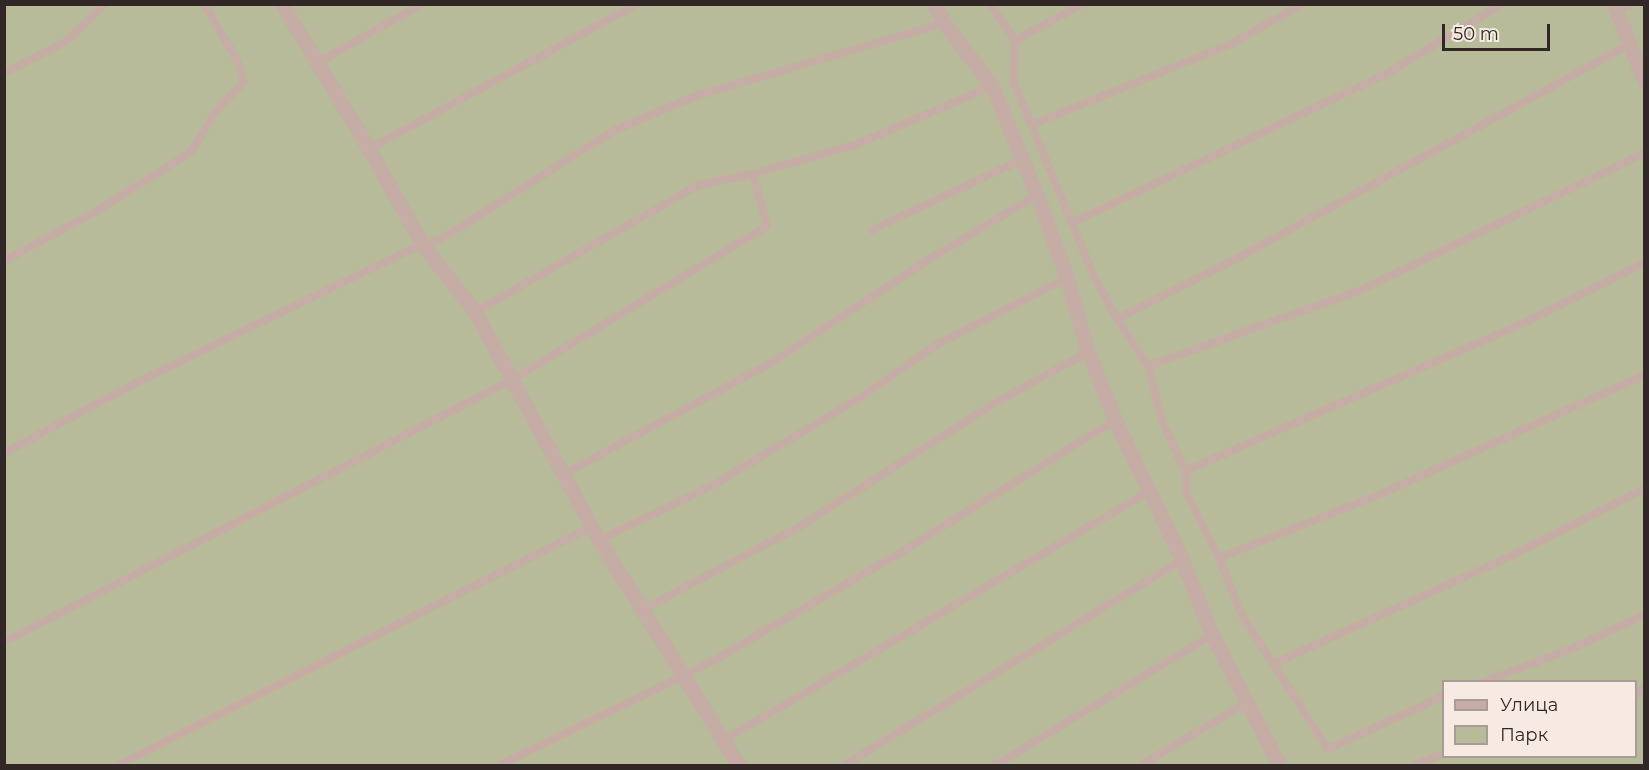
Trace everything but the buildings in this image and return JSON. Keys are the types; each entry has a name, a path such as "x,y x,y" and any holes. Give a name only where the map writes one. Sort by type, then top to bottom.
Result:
{"street":[{"path":"282,4 369,148 422,244 475,312 510,381 595,534 739,765"},
{"path":"933,4 944,23 992,86 1037,195 1067,278 1088,352 1115,420 1182,560 1212,635 1280,765"},
{"path":"1621,6 1630,44 1644,75"}],"lane":[{"path":"4,73 67,41 105,4"},
{"path":"4,261 97,211 191,152 216,111 244,82 238,62 204,4"},
{"path":"317,63 422,4"},
{"path":"369,148 638,4"},
{"path":"990,4 1015,40 1014,83 1033,124 1047,167 1094,276 1117,319 1148,366 1162,422 1185,471 1187,494 1219,558 1242,615 1328,749 1442,696"},
{"path":"1015,40 1083,4"},
{"path":"1033,124 1231,44 1303,4"},
{"path":"1072,223 1383,75 1502,4"},
{"path":"4,453 140,381 422,244 441,239 613,131 696,96 944,23"},
{"path":"1117,319 1236,259 1630,44"},
{"path":"475,312 699,185 753,174 857,144 992,86"},
{"path":"1148,366 1359,291 1644,153"},
{"path":"872,230 1023,159"},
{"path":"4,642 510,381 767,226 753,174"},
{"path":"562,475 771,363 926,261 1037,195"},
{"path":"1185,471 1524,323 1644,263"},
{"path":"117,765 595,534 708,488 861,397 940,343 1067,278"},
{"path":"642,610 799,527 995,403 1088,352"},
{"path":"1219,558 1383,493 1644,375"},
{"path":"498,765 709,663 890,559 1115,420"},
{"path":"1273,664 1515,554 1644,489"},
{"path":"724,740 1149,492"},
{"path":"843,765 1182,560"},
{"path":"1486,680 1571,649 1644,615"},
{"path":"994,765 1212,635"},
{"path":"1140,765 1248,702"},
{"path":"1415,765 1442,754"}],"green space":[{"path":"4,5 1644,5 1644,765 5,765"}]}
